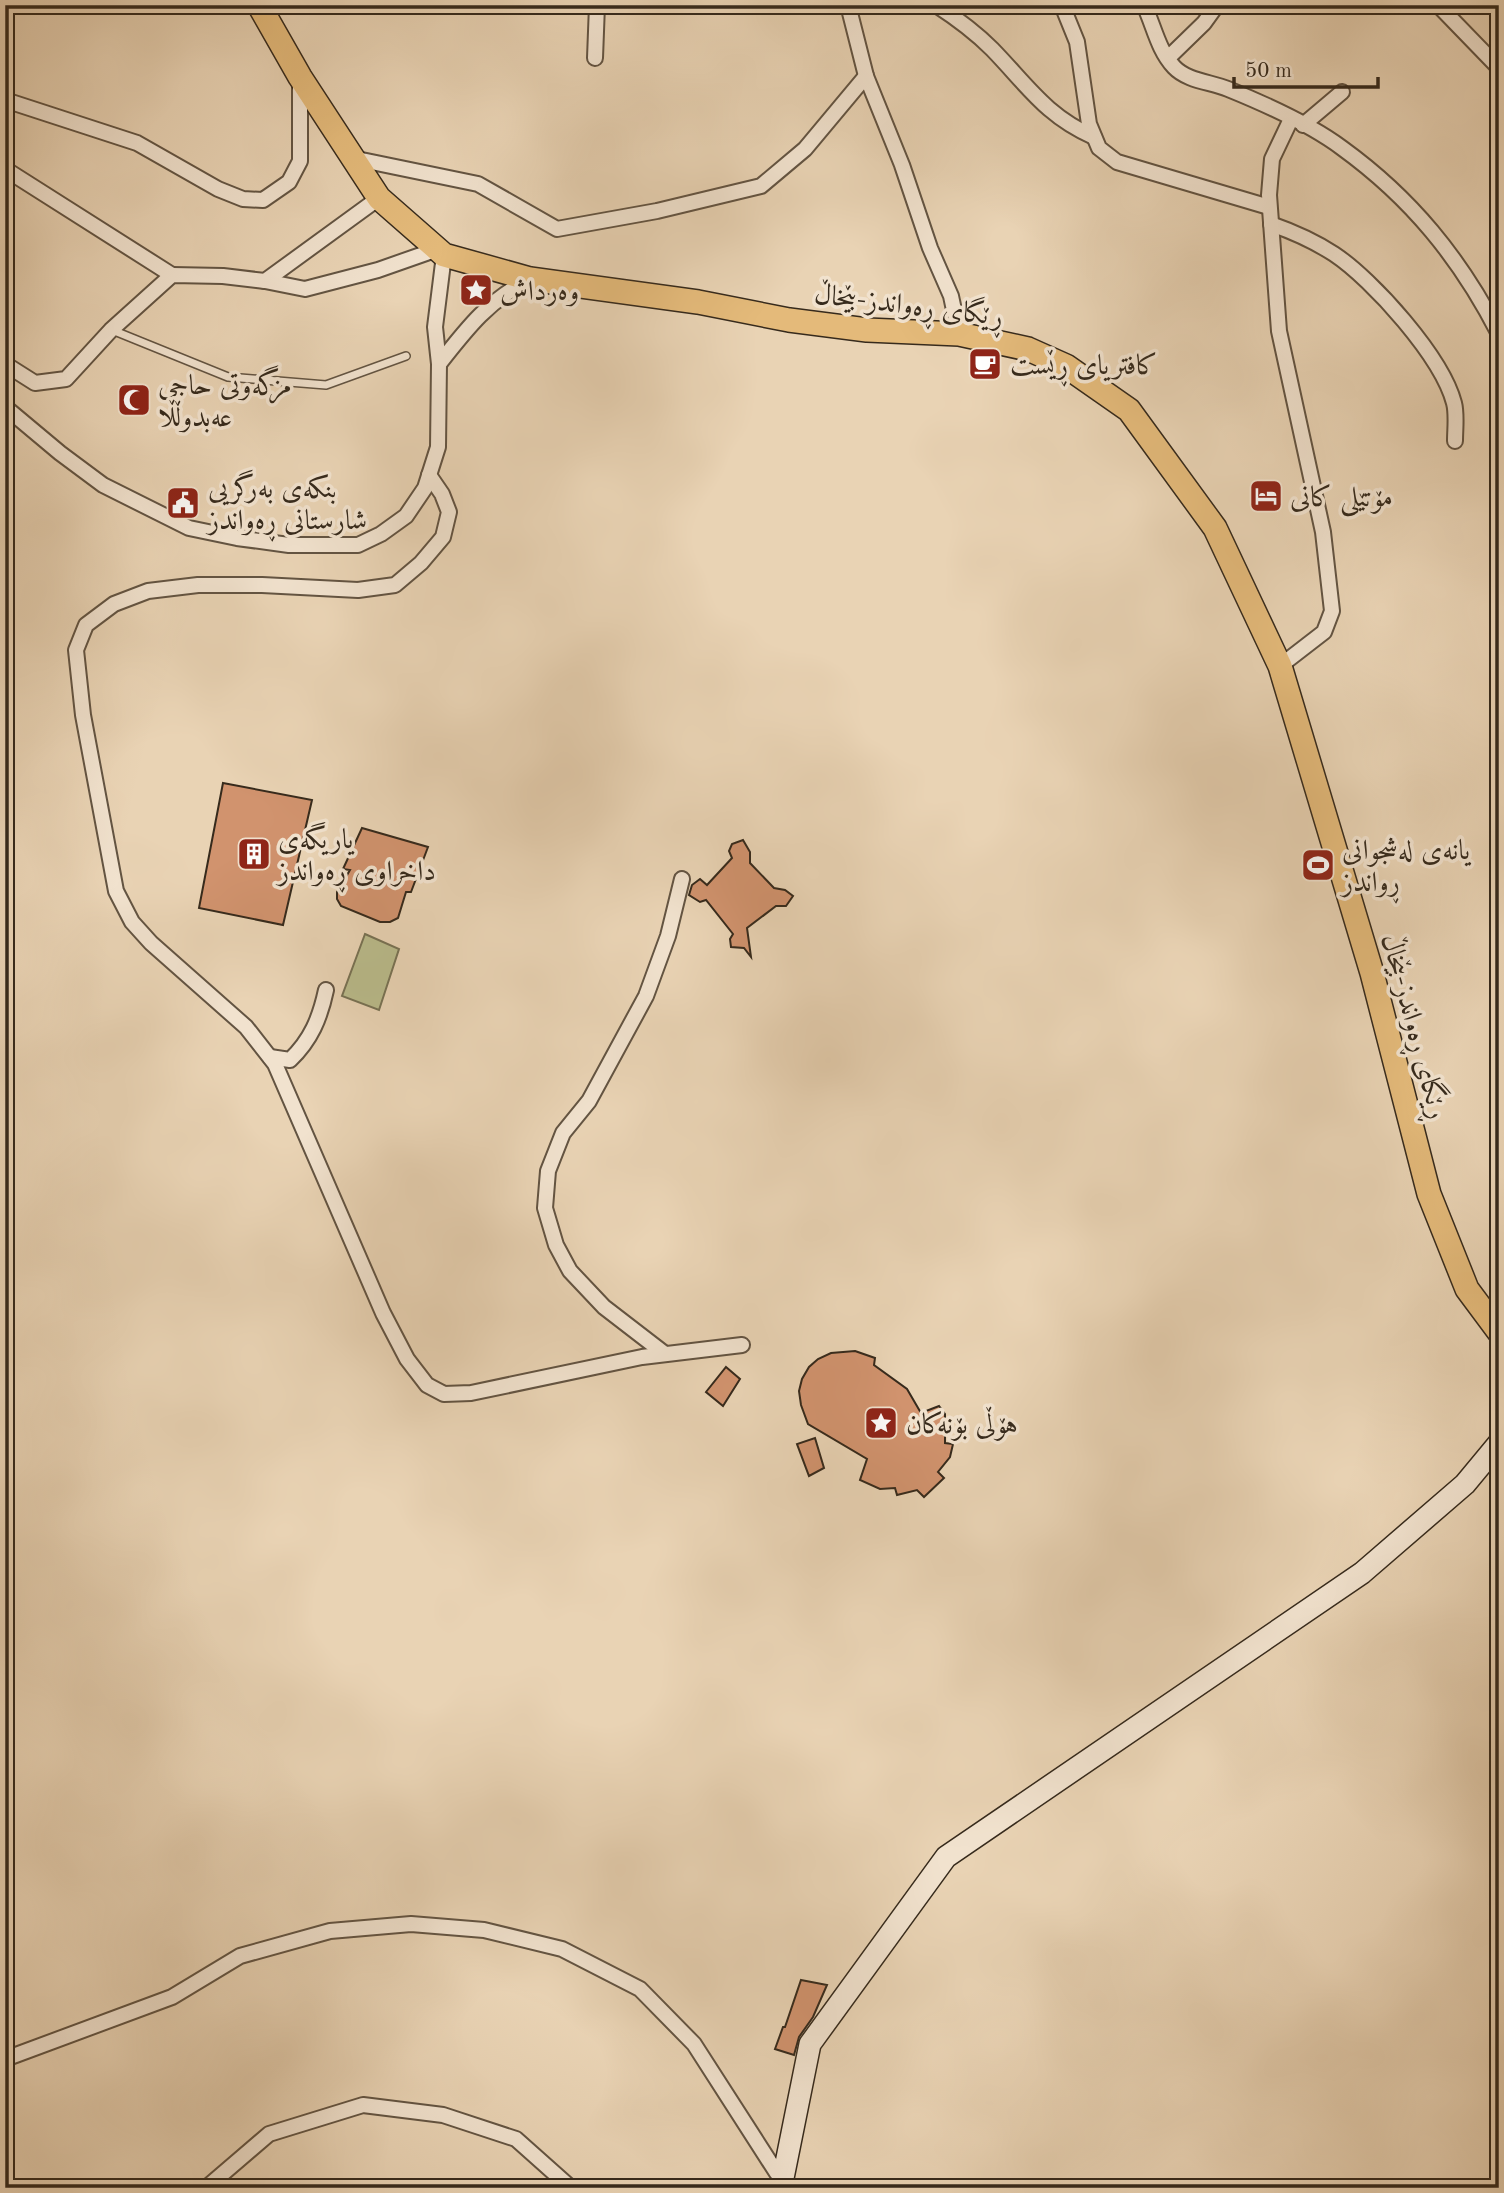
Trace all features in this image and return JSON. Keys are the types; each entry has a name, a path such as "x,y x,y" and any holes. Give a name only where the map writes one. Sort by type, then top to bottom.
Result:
{"main road":[{"name":"ڕێگای ڕەواندز-بێخاڵ","path":"258,5 300,77 379,198 439,253 530,279 698,302 789,320 960,334 1028,349 1066,366 1129,410 1215,528 1280,666 1372,973 1429,1194 1467,1289 1499,1332"}],"street":[{"path":"595,58 597,5"},
{"path":"848,5 866,76 902,165 930,248 951,296 960,334"},
{"path":"936,5 959,20 990,48 1058,118 1094,136"},
{"path":"1062,5 1077,43 1089,124 1099,148 1116,162 1269,207"},
{"path":"1144,5 1158,43 1180,72 1267,104 1341,147 1410,204 1449,250 1499,334"},
{"path":"1168,58 1204,23 1217,5"},
{"path":"1438,5 1499,68"},
{"path":"352,158 478,184 557,229 657,211 761,186 805,149 866,76"},
{"path":"5,100 137,143 218,189 243,199 263,200 289,182 300,161 300,77"},
{"path":"1280,666 1324,632 1332,611 1323,532 1279,331 1269,207 1272,159 1297,122 1342,92"},
{"path":"5,169 172,275 223,276 305,289 439,253 436,327 439,363 438,447 425,488 406,516 381,534 358,545 289,545 189,528 103,485 5,407"},
{"path":"265,281 379,198"},
{"path":"1271,224 1300,234 1336,255 1372,286 1420,342 1441,374 1454,404 1455,440"},
{"path":"5,364 35,383 66,379 111,330 172,275"},
{"path":"439,363 484,310 507,291 530,279"},
{"path":"429,475 442,494 449,512 443,537 421,563 395,585 358,590 198,585 148,591 114,604 86,625 76,650 83,715 116,891 132,922 151,943 246,1027 275,1064 383,1313 407,1359 427,1385 444,1394 471,1393 642,1357 742,1345"},
{"path":"665,1354 604,1307 570,1271 556,1245 545,1208 548,1171 563,1133 589,1101 646,996 668,936 682,879"},
{"path":"270,1057 290,1060 302,1048 321,1014 327,990"},
{"path":"782,2184 810,2044 946,1857 1362,1573 1465,1484 1499,1443"},
{"path":"1465,1484 1488,1476 1499,1467"},
{"path":"5,2059 172,1997 240,1956 330,1931 411,1924 484,1930 562,1949 639,1989 694,2044 782,2184"},
{"path":"206,2188 269,2134 363,2105 443,2115 516,2139 571,2188"}],"lane":[{"path":"111,330 228,377 326,385 406,356"}],"green space":[{"path":"365,934 399,949 379,1010 342,996"}],"building":[{"name":"یاریگەی داخراوی ڕەواندز","path":"223,783 312,800 283,925 199,908"},
{"path":"362,828 428,847 411,892 406,892 398,918 390,922 380,922 341,906 337,899 337,892 350,870 343,869"},
{"path":"743,840 750,852 750,863 774,888 785,890 793,896 786,906 776,906 747,928 751,957 744,948 731,947 730,939 733,934 706,900 700,902 689,895 692,885 700,879 707,885 732,858 729,851 732,844"},
{"path":"855,1351 875,1358 874,1365 907,1389 921,1413 939,1406 945,1414 945,1443 953,1444 950,1457 938,1472 944,1478 924,1497 917,1490 897,1495 895,1488 880,1489 860,1480 867,1459 808,1424 799,1391 809,1367 831,1353"},
{"path":"726,1367 740,1379 723,1406 706,1392"},
{"path":"815,1438 824,1468 809,1476 797,1444"},
{"path":"801,1980 827,1985 813,2017 799,2037 794,2055 775,2049"}],"place":[{"name":"وەرداش","path":"476,290"},
{"name":"کافتریای ڕێست","path":"985,364"},
{"name":"مزگەوتی حاجی عەبدوڵڵا","path":"134,400"},
{"name":"مۆتێلی کانی","path":"1266,496"},
{"name":"بنکەی بەرگریی شارستانی ڕەواندز","path":"183,503"},
{"name":"یاریگەی داخراوی ڕەواندز","path":"254,854"},
{"name":"یانەی لەشجوانی ڕواندز","path":"1318,865"},
{"name":"هۆڵی بۆنەکان","path":"881,1423"}]}
